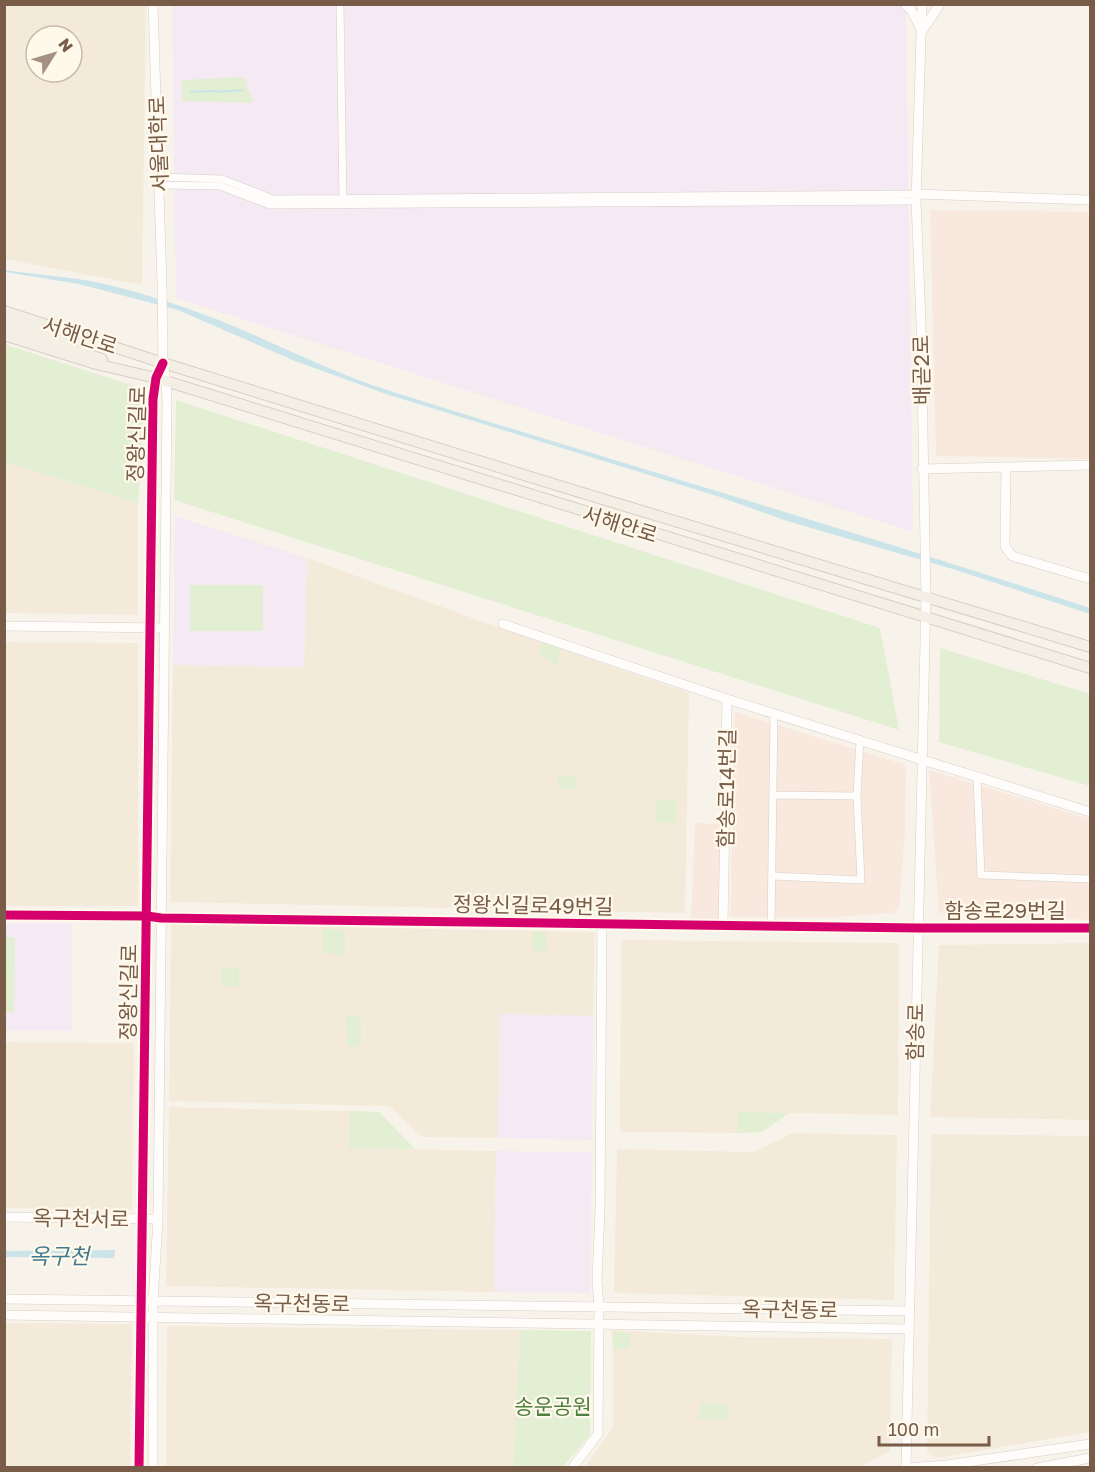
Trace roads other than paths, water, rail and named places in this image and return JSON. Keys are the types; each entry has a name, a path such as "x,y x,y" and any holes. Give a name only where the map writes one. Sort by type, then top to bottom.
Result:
{"main road":[{"name":"서해안로","path":"4,311 159,362 1090,647"},
{"path":"4,319 54,339"},
{"path":"4,327 54,339"},
{"name":"서해안로","path":"4,335 96,364 157,379"},
{"name":"서해안로","path":"54,339 159,362"},
{"name":"서해안로","path":"54,339 157,379 1090,669"}],"street":[{"name":"서울대학로","path":"153,4 162,284 162,348 159,362"},
{"path":"340,4 343,201"},
{"path":"905,4 922,31 940,4"},
{"name":"배곧2로","path":"922,4 916,198 921,322 923,545 926,597"},
{"path":"159,181 220,186 270,205 343,201 916,198 1090,200"},
{"name":"정왕신길로","path":"139,1467 153,399 159,362"},
{"name":"정왕신길로","path":"153,1467 153,1301 158,1219 165,628 157,379"},
{"path":"922,469 1090,465"},
{"path":"1006,467 1005,546 1012,556 1090,579"},
{"name":"함송로","path":"906,1467 926,597"},
{"path":"503,624 728,699"},
{"path":"4,626 165,628"},
{"name":"함송로14번길","path":"723,926 728,699 1090,812"},
{"path":"771,926 774,713"},
{"path":"772,876 861,880 857,796 860,740"},
{"path":"977,777 981,875 1090,879"},
{"path":"773,795 857,796"},
{"name":"정왕신길로49번길","path":"4,915 919,928"},
{"path":"572,1467 598,1434 597,1280 600,1210 602,924"},
{"name":"함송로29번길","path":"919,928 1090,927"},
{"name":"옥구천서로","path":"4,1217 158,1219"},
{"name":"옥구천동로","path":"4,1299 909,1311"},
{"name":"옥구천동로","path":"4,1315 908,1329"},
{"path":"906,1467 947,1465 1090,1444"},
{"path":"1037,1467 1090,1458"}],"water":[{"path":"4,270 90,281 154,297 216,319 346,375 390,391 1003,580 1090,608 1090,614 956,570 787,521 717,496 386,394 295,361 178,310 79,284"},
{"name":"옥구천","path":"115,1250 114,1258 5,1257 5,1251"}],"waterway":[{"path":"191,92 242,90"}],"park label":[{"name":"송운공원","path":"553,1406"}]}
